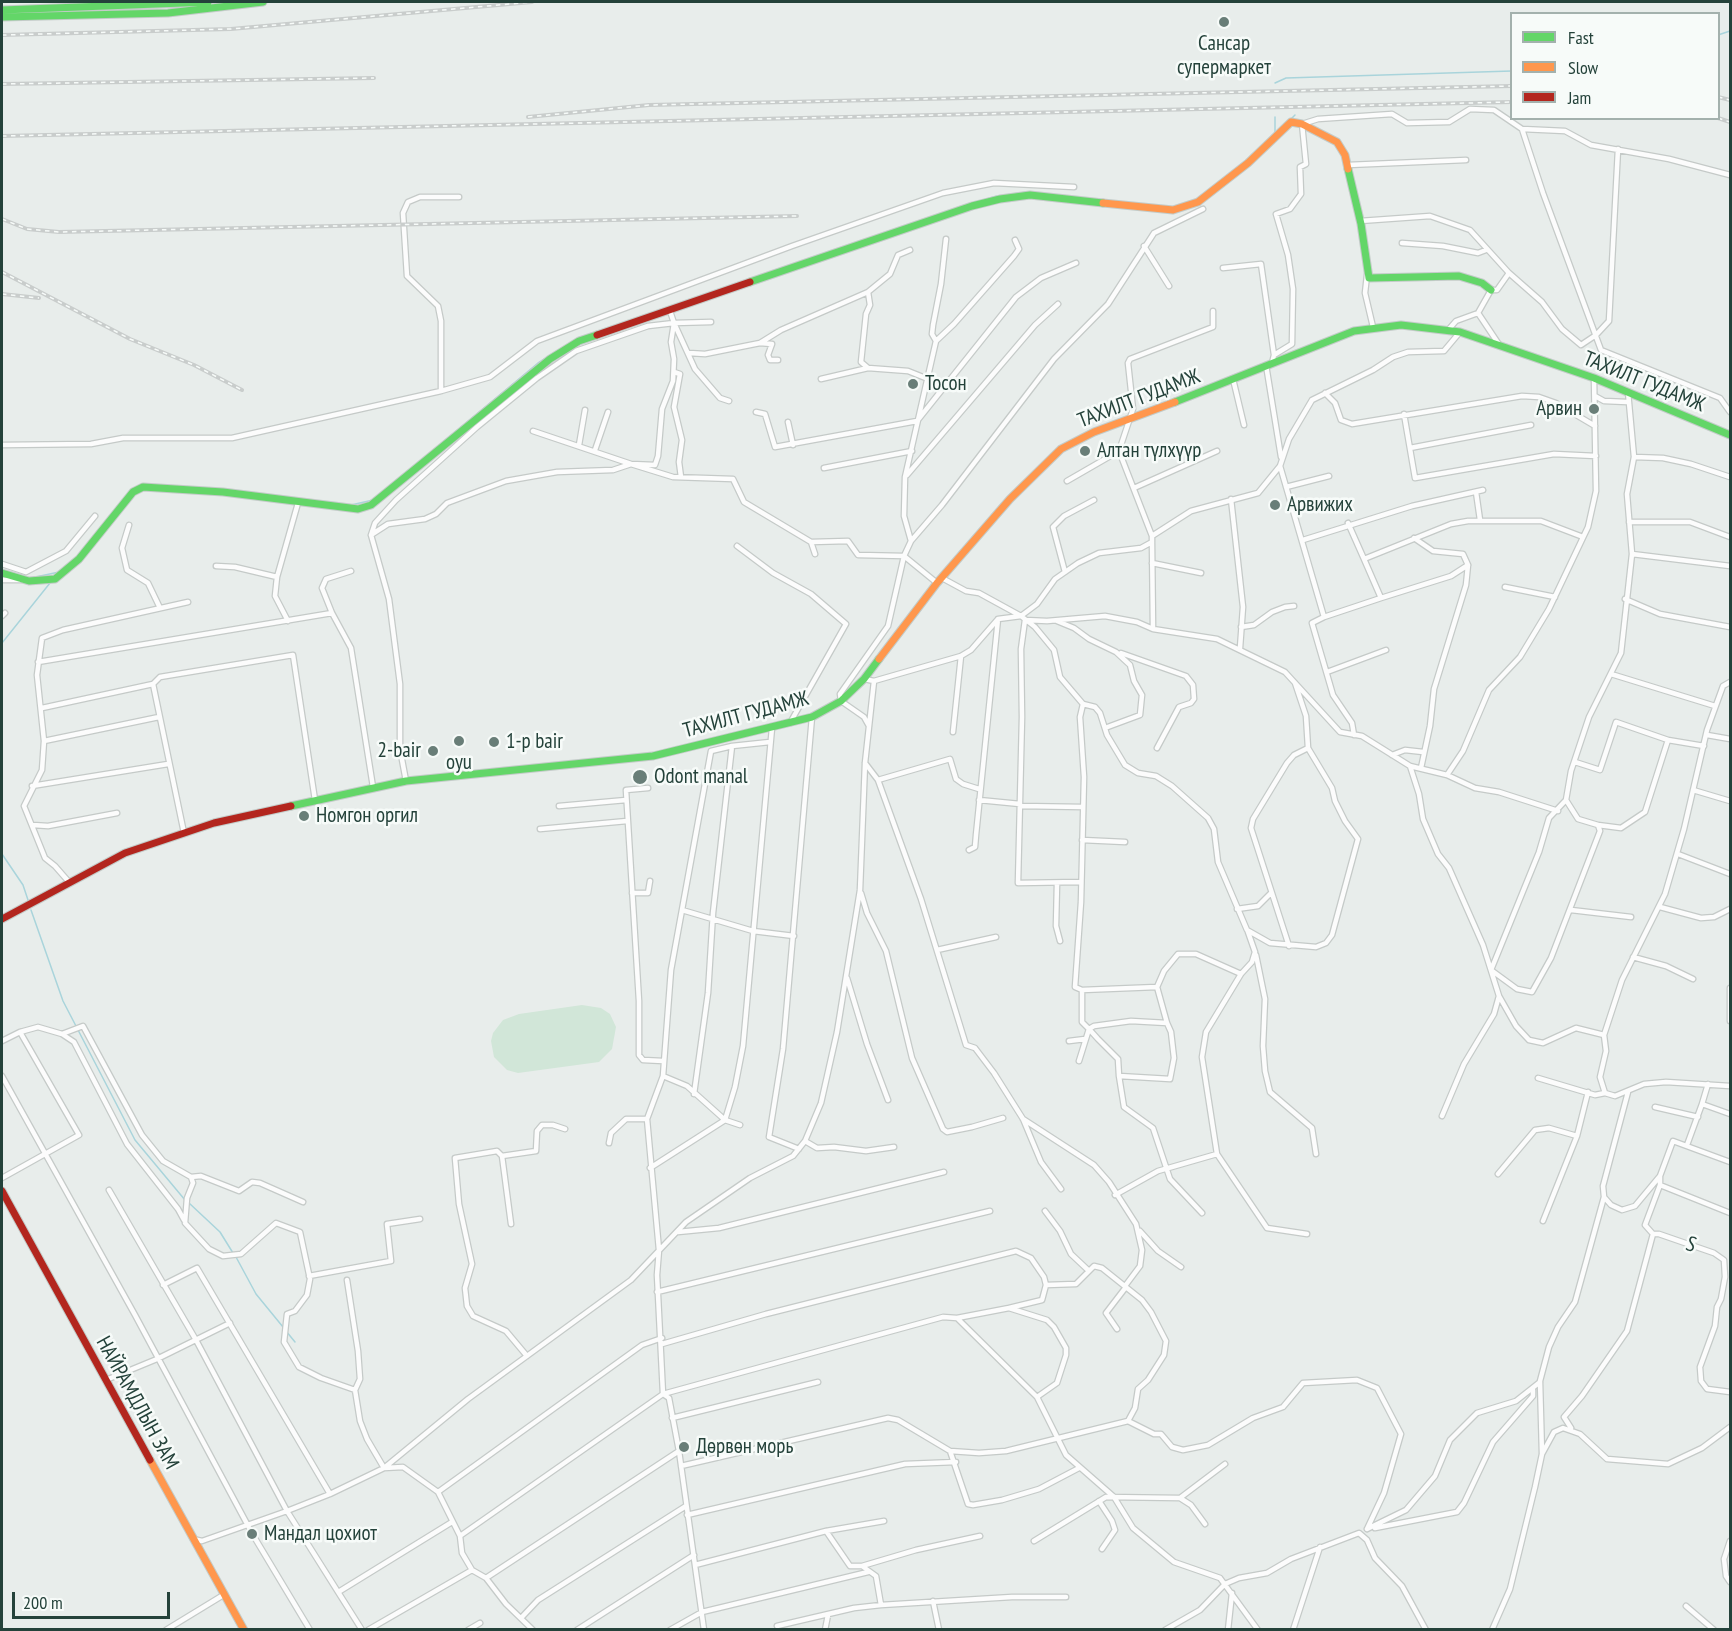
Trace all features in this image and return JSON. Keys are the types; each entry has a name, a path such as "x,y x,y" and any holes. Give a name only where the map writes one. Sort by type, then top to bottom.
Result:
{"main road":[{"path":"2,10 158,6 208,2"},
{"path":"2,17 168,12 263,2"},
{"path":"2,573 23,579 55,579 79,559 139,489 223,492 357,509 371,505 570,345 972,206 1000,199 1030,195 1173,210 1198,202 1248,163 1291,122 1302,124 1336,142 1348,165 1360,221 1367,275 1372,278 1459,276 1482,283 1491,290"},
{"name":"ТАХИЛТ ГУДАМЖ","path":"2,919 125,853 214,823 406,781 653,756 812,717 841,701 864,679 939,580 1010,499 1061,449 1094,432 1233,379 1271,361 1354,331 1401,325 1449,329 1498,343 1594,378 1729,433"},
{"name":"НАЙРАМДЛЫН ЗАМ","path":"2,1191 244,1629"}],"street":[{"path":"1271,361 1292,344 1293,289 1288,255 1276,214 1290,209 1301,194 1299,166 1306,164 1302,124 1318,119 1392,114 1407,123 1449,122 1470,109 1494,110 1522,129 1565,130 1591,145 1731,175"},
{"path":"1522,129 1601,350 1720,398 1731,412"},
{"path":"1360,221 1430,216 1470,230 1479,237 1486,250 1509,273 1542,302 1562,330 1581,345 1596,335 1609,321 1618,149"},
{"path":"1348,165 1466,160"},
{"path":"2,445 91,444 123,438 232,438 441,391 490,377 537,340 943,193 994,183 1074,187"},
{"path":"441,391 441,321 438,306 407,276 403,213 408,202 420,197 459,198"},
{"path":"869,726 864,717 841,701 840,692 888,626 904,556 911,541 942,505 1054,359 1108,304 1154,232 1203,209"},
{"path":"936,341 932,334 946,239"},
{"path":"911,541 904,516 905,477 936,341 1014,256 1019,249 1015,240"},
{"path":"1402,243 1443,246 1478,253 1486,250"},
{"path":"1144,246 1169,286"},
{"path":"760,343 782,330 868,292 890,274 898,255 909,250"},
{"path":"756,411 765,414 776,447 917,421 970,358 994,322 1016,297 1041,278 1076,263"},
{"path":"1222,268 1261,264 1282,460"},
{"path":"1449,329 1456,321 1478,313 1491,290 1497,290 1509,273"},
{"path":"1367,275 1365,293 1373,327"},
{"path":"868,292 870,305 866,314 861,362 868,368"},
{"path":"905,477 1035,325 1058,304"},
{"path":"670,311 700,375 720,398 729,401"},
{"path":"1067,481 1119,450 1132,417 1130,359 1213,327 1213,311"},
{"path":"1478,313 1498,343"},
{"path":"406,781 399,737 400,684 389,599 371,535 375,523 396,500 477,427 537,378 576,351 648,326 711,322"},
{"path":"371,535 388,524 425,519 436,514 447,503 506,481 545,473 614,470 631,464 655,465 658,456 662,409 674,372 671,342 674,323"},
{"path":"1152,536 1191,511 1258,493 1280,466 1288,439 1312,400 1373,370 1393,357 1408,352 1444,351 1460,332"},
{"path":"688,353 705,354 760,343 772,344 768,355 773,362 778,360"},
{"path":"821,379 868,368 908,370 928,379"},
{"path":"674,372 680,374 681,383 674,407 682,441 679,462 681,477"},
{"path":"1447,775 1463,751 1489,690 1520,657 1555,597 1583,537 1596,491 1594,378"},
{"path":"1233,379 1245,425"},
{"path":"1491,970 1539,852 1549,818 1559,811 1566,800 1575,762 1595,702 1611,674 1623,643 1625,599 1632,554 1627,494 1634,457 1627,402 1628,392"},
{"path":"1325,393 1335,403 1341,420 1352,423 1484,400 1539,397 1556,403 1595,426"},
{"path":"1595,396 1604,401 1627,402"},
{"path":"579,445 585,410"},
{"path":"595,450 608,412"},
{"path":"1404,414 1415,478 1554,454 1596,456"},
{"path":"788,422 793,445"},
{"path":"1410,448 1530,425"},
{"path":"533,430 631,464 681,477 733,479 744,502 811,542 848,541 858,555 904,556 939,580 966,591 979,593 1023,618 1049,642 1060,677 1083,704 1095,707 1100,713 1105,728 1125,765 1138,773 1156,776 1172,786 1208,819 1214,829 1218,862 1248,930 1255,952 1265,999 1263,1046 1270,1092 1312,1128 1316,1154"},
{"path":"1119,450 1152,536 1153,629"},
{"path":"824,468 912,451"},
{"path":"1134,488 1217,451"},
{"path":"1634,457 1691,464 1731,477"},
{"path":"1280,466 1324,617"},
{"path":"1286,487 1329,476"},
{"path":"1303,540 1348,523 1458,494 1484,490"},
{"path":"1476,492 1480,520"},
{"path":"1231,499 1241,583 1240,648"},
{"path":"1065,572 1053,527 1064,516 1094,500"},
{"path":"288,621 275,596 277,577 298,503"},
{"path":"2,564 26,572 36,567 66,551 95,516"},
{"path":"1364,559 1451,524 1480,520 1541,521 1583,537"},
{"path":"1629,522 1690,522 1731,537"},
{"path":"1348,523 1381,597"},
{"path":"129,525 122,548 127,570 148,583 160,608"},
{"path":"1414,538 1433,551 1463,554 1468,565 1466,585 1434,689 1430,726 1421,768"},
{"path":"811,542 815,554"},
{"path":"1080,882 1018,883 1023,618 1037,604 1054,579 1065,572 1099,553 1141,548 1152,542"},
{"path":"737,546 773,573 811,594 846,624 790,723"},
{"path":"1632,554 1731,566"},
{"path":"1152,563 1201,573"},
{"path":"1354,735 1352,723 1333,695 1312,623 1381,597 1451,576 1468,565"},
{"path":"216,566 235,567 277,577"},
{"path":"351,571 326,579 322,588 332,613 351,648 373,787"},
{"path":"2,580 23,579"},
{"path":"1505,587 1555,597"},
{"path":"1625,599 1660,614 1731,627"},
{"path":"69,882 45,858 24,806 42,770 44,741 37,675 42,638 63,630 188,602"},
{"path":"1241,627 1254,626 1272,612 1294,606"},
{"path":"38,662 332,613"},
{"path":"864,679 874,681 961,656 971,650 998,620 1023,618 1055,621 1105,616 1137,621 1153,629 1217,639 1240,648 1285,672 1340,732 1362,736 1410,766 1447,775 1475,788 1559,811"},
{"path":"969,850 975,847 998,620"},
{"path":"1055,621 1074,627 1089,639 1110,649 1186,676 1193,685 1194,699 1179,706 1157,748"},
{"path":"1105,728 1140,716 1142,709 1142,695 1134,681 1130,665 1110,649"},
{"path":"1327,672 1386,650"},
{"path":"42,708 153,684 160,676 293,655 315,800"},
{"path":"953,732 961,656"},
{"path":"1248,930 1270,944 1321,946 1332,935 1358,839 1345,821 1335,801 1332,788 1308,748 1306,716 1294,682 1285,672"},
{"path":"1611,674 1715,706"},
{"path":"193,1539 202,1540 287,1511 330,1494 384,1468 434,1425 631,1280 686,1222 750,1178 793,1156 806,1142 821,1103 837,1032 861,890 865,763 874,681"},
{"path":"1605,1093 1600,1077 1606,1052 1604,1035 1627,966 1660,907 1677,854 1715,706 1723,686 1731,682"},
{"path":"153,684 184,833"},
{"path":"1083,704 1080,717 1083,807 1075,987 1082,990 1157,987"},
{"path":"44,741 159,717"},
{"path":"799,1149 769,1137 779,1083 812,717"},
{"path":"1575,762 1600,770 1616,722 1668,740 1704,746"},
{"path":"650,1168 725,1120 743,1046 772,728"},
{"path":"1707,735 1731,739"},
{"path":"1566,800 1578,819 1621,828 1645,812 1668,740"},
{"path":"663,1394 662,1341 657,1292 658,1250 647,1119 663,1076 671,970 711,751 770,742"},
{"path":"694,1094 703,1044 732,746"},
{"path":"1289,946 1252,836 1253,819 1287,763 1294,755 1308,748"},
{"path":"1392,755 1405,750 1423,752"},
{"path":"878,780 950,759 956,779 963,784 980,789"},
{"path":"865,763 878,780 937,950 966,1045 975,1048 994,1073 1023,1119 1041,1162 1061,1189"},
{"path":"32,786 168,764"},
{"path":"1410,766 1419,794 1423,819 1438,854 1449,868 1491,970 1499,996 1516,1026 1530,1040 1543,1043 1576,1028 1604,1035"},
{"path":"648,788 626,790 639,1001 639,1055 643,1060 663,1061"},
{"path":"1693,790 1731,801"},
{"path":"559,806 626,800"},
{"path":"979,800 1020,805 1083,807"},
{"path":"33,825 48,826 117,813"},
{"path":"540,830 627,821"},
{"path":"1491,970 1517,989 1532,992 1551,958 1571,910 1600,831 1598,825"},
{"path":"1082,840 1125,842"},
{"path":"1677,854 1731,874"},
{"path":"632,893 648,893 650,881"},
{"path":"1057,883 1056,927 1060,940"},
{"path":"861,890 867,913 886,951 912,1058 943,1129 947,1132 1003,1118"},
{"path":"1237,909 1258,906 1271,893"},
{"path":"1660,907 1701,918 1714,917 1731,909"},
{"path":"682,910 753,931 794,936"},
{"path":"1571,910 1631,917"},
{"path":"937,950 996,937"},
{"path":"1255,952 1249,969 1240,974 1206,1032 1202,1057 1217,1154 1267,1228 1306,1234"},
{"path":"1119,1076 1170,1079 1174,1058 1172,1032 1167,1023 1157,987 1164,971 1178,954 1196,954 1240,974"},
{"path":"1633,957 1666,966 1692,979"},
{"path":"846,975 869,1052 888,1100"},
{"path":"1731,988 1731,1022"},
{"path":"1082,990 1082,1022 1118,1059 1124,1107 1154,1128 1170,1179 1202,1213"},
{"path":"1442,1116 1464,1064 1494,1014 1499,996"},
{"path":"1079,1061 1089,1029 1094,1026 1131,1021 1167,1023"},
{"path":"62,1034 83,1026 142,1136 163,1161 190,1177 193,1183 187,1198 185,1224"},
{"path":"2,1041 20,1032 38,1027 62,1034 74,1042 127,1144 178,1209 185,1224 209,1249 223,1256 241,1254 276,1223 300,1232 309,1276 307,1295 295,1311 287,1314 284,1342 299,1366 321,1378 355,1390"},
{"path":"2,1178 79,1135 20,1032"},
{"path":"1069,1041 1085,1039"},
{"path":"2,1076 249,1525 310,1629"},
{"path":"663,1076 687,1086 725,1120 740,1125"},
{"path":"1538,1078 1595,1095 1605,1093 1616,1096 1644,1084 1730,1086"},
{"path":"1687,1145 1708,1084"},
{"path":"1543,1221 1577,1136 1588,1092"},
{"path":"1492,1629 1510,1589 1542,1454 1540,1382 1549,1347 1558,1327 1575,1302 1604,1197 1603,1186 1628,1092"},
{"path":"1702,1104 1731,1114"},
{"path":"1655,1107 1698,1117"},
{"path":"609,1143 611,1132 626,1119 647,1119"},
{"path":"1023,1119 1094,1165 1109,1182 1136,1224 1158,1251 1180,1267"},
{"path":"502,1156 536,1151 537,1131 542,1125 553,1125 565,1129"},
{"path":"1498,1174 1535,1130 1549,1128 1577,1136"},
{"path":"1604,1197 1611,1205 1622,1210 1635,1206 1660,1176 1673,1141 1731,1162"},
{"path":"806,1142 818,1148 834,1147 866,1151 894,1147"},
{"path":"511,1224 502,1156 497,1151 455,1158 459,1204 472,1264 465,1288 467,1306 473,1316 506,1331 527,1356"},
{"path":"1115,1194 1167,1169 1217,1154"},
{"path":"678,1232 719,1228 944,1172"},
{"path":"190,1177 201,1176 239,1191 252,1182 260,1183 303,1202"},
{"path":"1660,1176 1660,1185 1646,1225 1653,1234 1627,1331 1564,1417 1571,1428 1607,1459 1668,1464 1702,1448 1731,1426"},
{"path":"1660,1185 1731,1213"},
{"path":"110,1190 196,1340 287,1511 340,1591 362,1629"},
{"path":"657,1292 990,1211"},
{"path":"1045,1211 1060,1231 1071,1254 1088,1270"},
{"path":"309,1276 392,1261 387,1224 420,1219"},
{"path":"1117,1329 1106,1313 1140,1266 1142,1250 1136,1224"},
{"name":"S","path":"1653,1234 1714,1253 1724,1260 1725,1277 1721,1299 1717,1307 1715,1326 1700,1366 1701,1382 1707,1389 1731,1392"},
{"path":"438,1492 642,1345 1016,1251 1031,1257 1044,1277 1046,1285 1042,1300 957,1318 933,1320 663,1394 460,1536"},
{"path":"1046,1285 1076,1284 1094,1266 1102,1268 1142,1300 1166,1341 1164,1355 1148,1380 1138,1389 1135,1408 1128,1421"},
{"path":"163,1285 197,1268 330,1494"},
{"path":"347,1280 358,1351 360,1379 355,1390 364,1430 384,1468"},
{"path":"1009,1308 1047,1320 1066,1348 1057,1383 1037,1397"},
{"path":"957,1318 1037,1397 1066,1455 1114,1497 1132,1528 1174,1562 1197,1572 1220,1578 1258,1629"},
{"path":"106,1380 157,1359 230,1323"},
{"path":"681,1466 888,1418 898,1420 950,1451 979,1453 1006,1451 1128,1421 1154,1434 1161,1434 1172,1447 1183,1450 1208,1445 1253,1418 1283,1407 1303,1383 1357,1380 1377,1388 1401,1434 1384,1493 1367,1529"},
{"path":"672,1418 818,1382"},
{"path":"1166,1629 1200,1610 1225,1584 1239,1578 1268,1573 1320,1546 1359,1533 1406,1509 1435,1476 1450,1440 1477,1413 1486,1409 1499,1408 1533,1390 1540,1382"},
{"path":"1367,1529 1457,1512 1464,1503 1493,1442 1533,1396 1533,1390"},
{"path":"663,1394 669,1398 679,1451 705,1629"},
{"path":"1542,1454 1554,1432 1563,1428 1571,1428"},
{"path":"486,1578 679,1451"},
{"path":"950,1451 956,1462 968,1504 973,1505 1002,1500 1039,1489 1079,1468"},
{"path":"687,1515 904,1464 956,1462"},
{"path":"1180,1498 1225,1464"},
{"path":"384,1468 403,1467 438,1492 460,1536 462,1553 472,1570 486,1578 506,1604 533,1629"},
{"path":"1034,1541 1106,1497 1180,1498 1191,1505 1205,1524"},
{"path":"1099,1501 1115,1530 1102,1549"},
{"path":"522,1617 538,1600 686,1506"},
{"path":"695,1565 826,1531 884,1521"},
{"path":"340,1591 452,1522"},
{"path":"826,1531 850,1566 862,1566 916,1550 980,1536"},
{"path":"1359,1533 1367,1540 1375,1558 1402,1586 1426,1629"},
{"path":"1731,1541 1724,1559 1726,1576 1731,1582"},
{"path":"1293,1629 1320,1546"},
{"path":"577,1629 694,1555"},
{"path":"862,1566 876,1576 881,1605"},
{"path":"1726,1576 1731,1568"},
{"path":"369,1629 472,1570"},
{"path":"670,1629 702,1612 868,1572"},
{"path":"1228,1629 1232,1593"},
{"path":"166,1629 225,1594"},
{"path":"777,1626 881,1605 1066,1597"},
{"path":"933,1601 939,1629"},
{"path":"1686,1605 1714,1629"},
{"path":"825,1629 828,1615"},
{"path":"468,1629 480,1623"}],"green space":[{"path":"582,1005 601,1008 610,1014 616,1027 612,1049 599,1062 518,1073 507,1070 494,1057 491,1041 493,1033 503,1020 519,1014"}],"waterway":[{"path":"1720,34 1730,31"},
{"path":"1275,83 1286,78 1510,71"},
{"path":"1291,119 1295,115"},
{"path":"1275,117 1275,134"},
{"path":"1005,195 1027,192"},
{"path":"976,202 997,196"},
{"path":"443,442 538,363 580,337"},
{"path":"142,484 221,489"},
{"path":"351,505 373,500"},
{"path":"31,578 59,572"},
{"path":"2,643 50,583"},
{"path":"2,854 23,885 28,900"},
{"path":"31,910 63,1001 135,1140 185,1200"},
{"path":"189,1203 220,1232 233,1253"},
{"path":"236,1257 256,1294 283,1327"},
{"path":"286,1331 295,1342"}],"railway":[{"path":"2,35 231,29 532,2"},
{"path":"2,84 374,78"},
{"path":"528,117 649,105 1510,86"},
{"path":"1720,98 1730,100"},
{"path":"2,136 1510,102"},
{"path":"1720,119 1730,122"},
{"path":"2,219 27,229 59,232 797,216"},
{"path":"2,272 130,339 194,365 242,390"},
{"path":"2,294 39,298"}],"traffic: fast":[{"path":"2,10 208,2"},
{"path":"2,17 168,13 263,2"},
{"path":"1348,169 1361,224 1369,278 1459,276 1482,283 1491,290"},
{"path":"750,282 972,206 1000,199 1030,195 1103,203"},
{"path":"1175,402 1354,331 1401,325 1460,332 1594,378 1730,435"},
{"path":"2,573 29,581 55,579 79,559 133,492 143,487 223,492 358,509 371,505 550,359 579,341 597,335"},
{"path":"291,806 406,781 653,756 812,717 841,701 864,679 879,659"}],"traffic: slow":[{"path":"1103,203 1173,210 1198,202 1248,163 1291,122 1302,124 1337,142 1345,155 1348,169"},
{"path":"879,659 937,583 1010,499 1061,449 1094,432 1175,402"},
{"path":"150,1460 244,1630"}],"traffic: jam":[{"path":"597,335 750,282"},
{"path":"2,919 125,853 214,823 291,806"},
{"path":"2,1191 150,1460"}],"place":[{"name":"Сансар супермаркет","path":"1224,22"},
{"name":"Тосон","path":"913,384"},
{"name":"Арвин","path":"1594,409"},
{"name":"Алтан түлхүүр","path":"1085,451"},
{"name":"Арвижих","path":"1275,505"},
{"name":"oyu","path":"459,741"},
{"name":"1-p bair","path":"494,742"},
{"name":"2-bair","path":"433,751"},
{"name":"Odont manal","path":"640,777"},
{"name":"Номгон оргил","path":"304,816"},
{"name":"Дөрвөн морь","path":"684,1447"},
{"name":"Мандал цохиот","path":"252,1534"}]}
